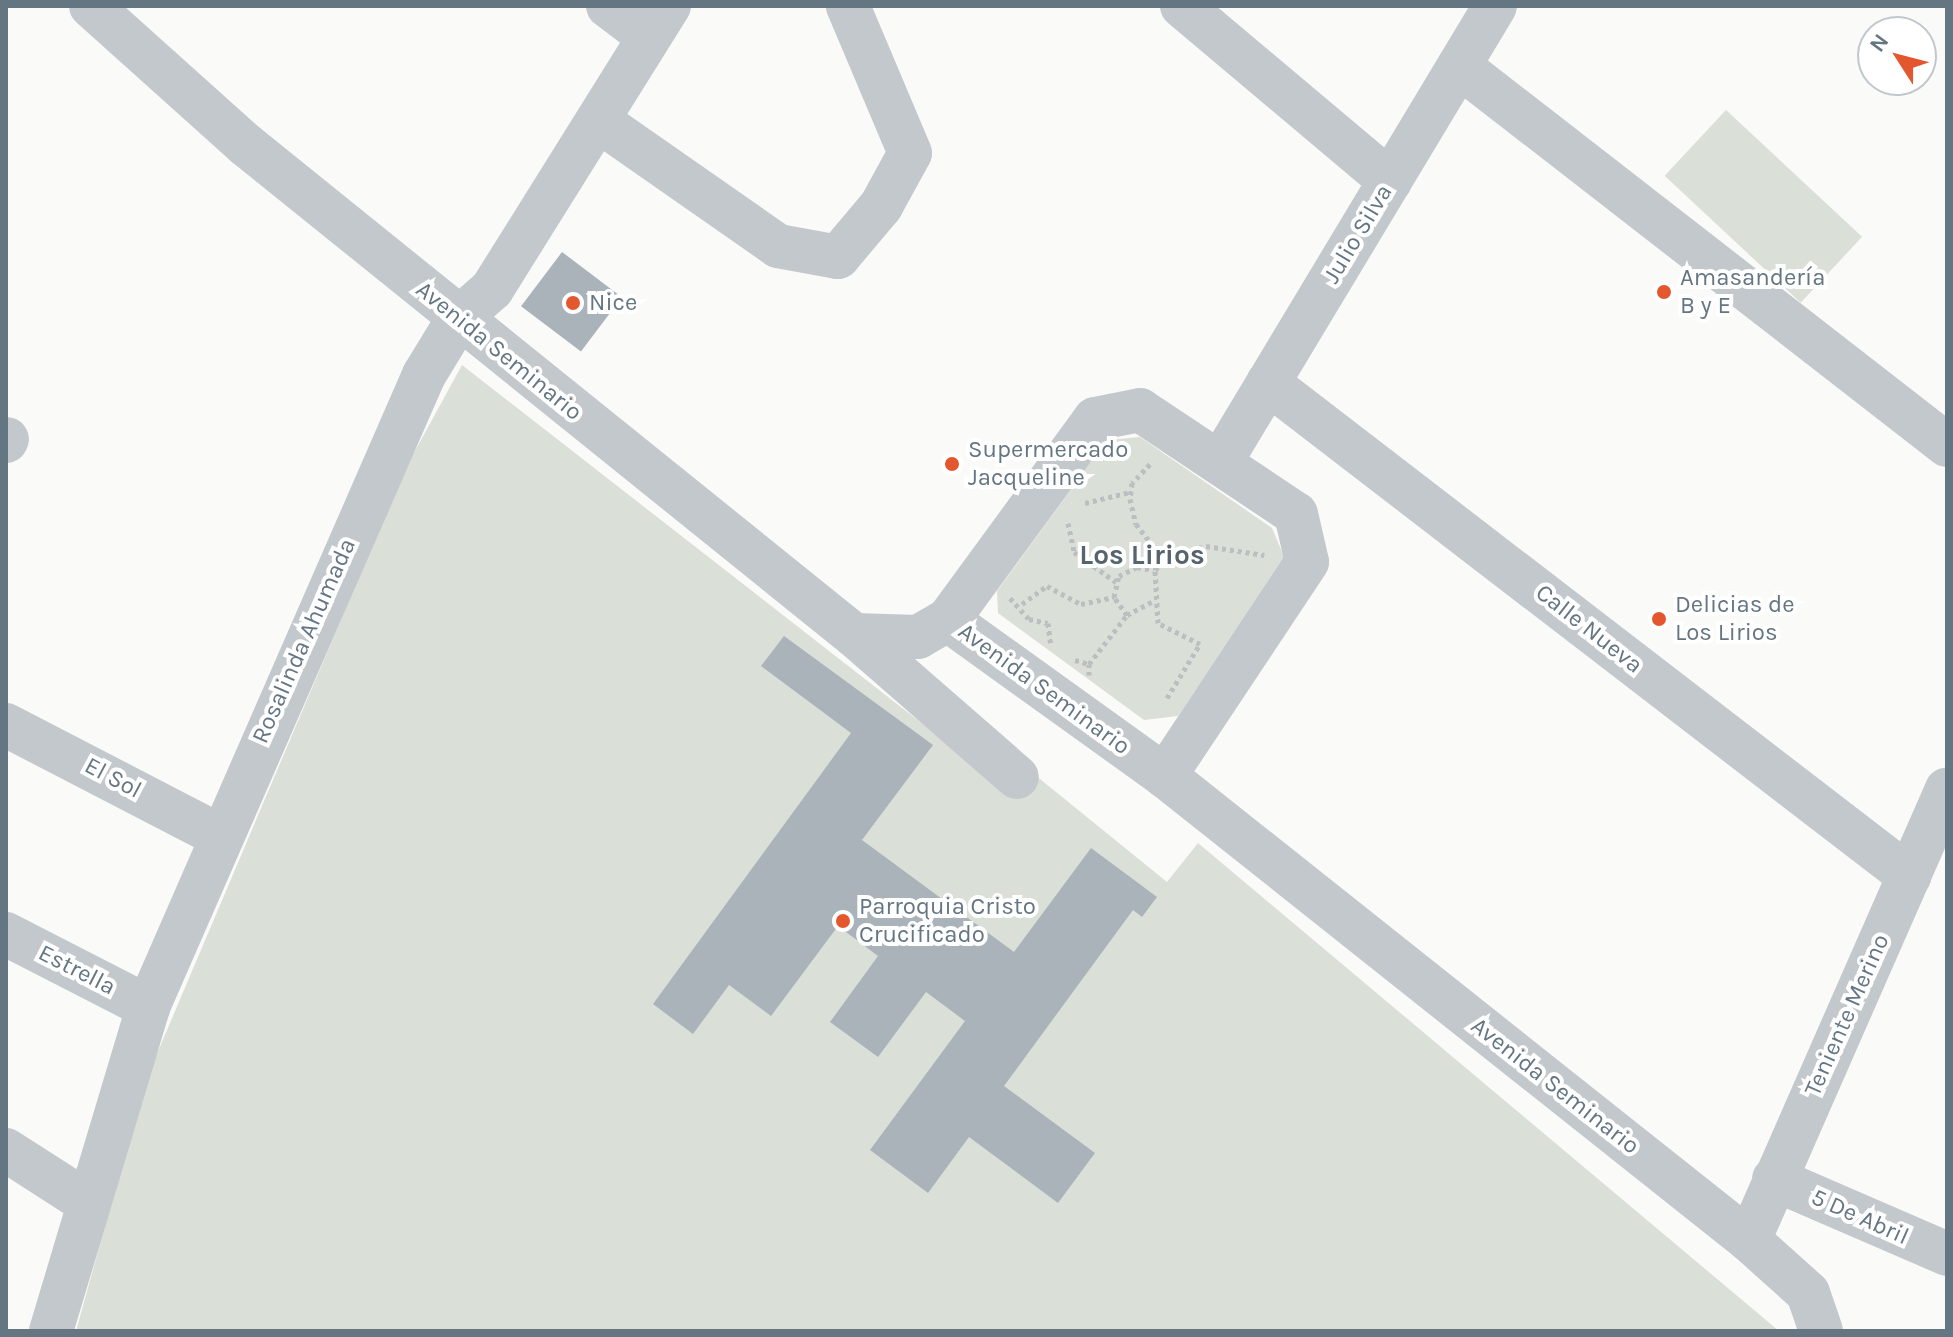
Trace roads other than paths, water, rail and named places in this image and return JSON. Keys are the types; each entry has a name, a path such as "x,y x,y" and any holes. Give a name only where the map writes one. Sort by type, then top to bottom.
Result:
{"street":[{"name":"Avenida Seminario","path":"91,6 458,319 854,635 918,637 948,620 1175,760 1749,1240 1808,1293 1821,1331"},
{"path":"608,6 659,21"},
{"path":"599,121 778,246 838,257 881,206 910,153 848,6"},
{"path":"1182,6 1390,181"},
{"name":"Julio Silva","path":"1220,463 1495,6"},
{"name":"Rosalinda Ahumada","path":"51,1331 87,1202 148,1007 218,835 424,375 458,319 492,289 659,21"},
{"path":"1459,66 1947,445"},
{"name":"Calle Nueva","path":"1268,383 1926,859"},
{"path":"948,620 1095,419 1140,410 1296,514 1307,562 1175,760"},
{"path":"854,635 1017,777"},
{"name":"El Sol","path":"6,725 218,835"},
{"name":"Teniente Merino","path":"1749,1240 1774,1179 1926,859 1947,790"},
{"name":"Estrella","path":"6,934 148,1007"},
{"path":"6,1150 87,1202"},
{"name":"5 De Abril","path":"1774,1179 1947,1254"}],"place":[{"name":"Amasandería B y E","path":"1664,292"},
{"name":"Nice","path":"573,303"},
{"name":"Supermercado Jacqueline","path":"952,464"},
{"name":"Delicias de Los Lirios","path":"1659,619"},
{"name":"Parroquia Cristo Crucificado","path":"843,921"}],"district":[{"name":"Los Lirios","path":"1142,555"}]}
